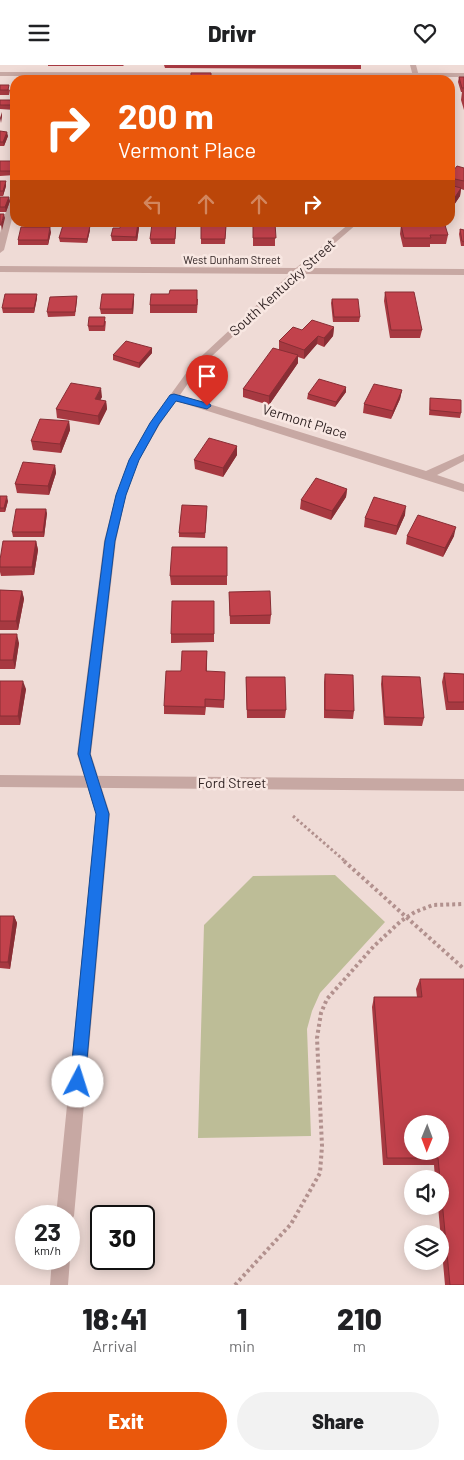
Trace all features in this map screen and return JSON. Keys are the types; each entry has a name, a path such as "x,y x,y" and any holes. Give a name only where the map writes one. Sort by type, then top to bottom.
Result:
{"street":[{"path":"0,74 16,75"},
{"path":"0,250 10,211"},
{"name":"South Kentucky Street","path":"66,1205 103,814 84,754 110,541 121,495 134,460 155,423 195,367 349,227"},
{"name":"West Dunham Street","path":"0,269 464,272"},
{"name":"Vermont Place","path":"174,397 464,488"},
{"path":"427,475 464,457"},
{"name":"Ford Street","path":"0,781 464,785"},
{"path":"59,1285 60,1270"}],"path":[{"path":"293,817 408,917 464,969"},
{"path":"235,1285 291,1224 320,1173 322,1146 317,1038 321,1013 328,999 395,925 430,906 464,904"}],"green space":[{"path":"335,875 385,922 320,993 312,1011 307,1029 311,1136 198,1138 204,925 253,876"}],"building":[{"path":"191,73 211,73 211,75 191,75"},
{"path":"459,77 464,77 464,88 462,88"},
{"path":"0,85 9,85 8,90 0,90"},
{"path":"0,100 10,100 10,105 0,105"},
{"path":"0,131 7,132 3,142 0,142"},
{"path":"0,161 10,161 10,171 0,171"},
{"path":"457,166 464,168 464,181 455,179 455,169"},
{"path":"0,181 6,181 3,191 0,191"},
{"path":"455,186 461,188 455,197"},
{"path":"0,197 9,197 5,207 0,207"},
{"path":"0,214 4,214 1,225 0,225"},
{"path":"21,227 50,227 48,240 18,240"},
{"path":"62,227 90,227 87,239 59,238"},
{"path":"137,227 136,237 111,236 113,228"},
{"path":"152,227 176,227 175,239 150,239"},
{"path":"201,227 226,227 225,239 201,239"},
{"path":"253,227 275,227 276,238 253,238"},
{"path":"401,227 446,227 448,235 430,235 431,238 404,238"},
{"path":"460,229 464,230 464,242 462,241"},
{"path":"170,290 197,290 197,305 150,305 151,294 169,294"},
{"path":"385,292 414,292 422,330 391,330"},
{"path":"5,294 37,294 34,308 2,308"},
{"path":"102,294 134,294 132,309 100,309"},
{"path":"77,296 75,312 47,312 50,297"},
{"path":"332,299 358,299 360,317 334,317"},
{"path":"89,317 105,317 104,326 88,326"},
{"path":"312,320 334,327 324,338 318,336 304,350 279,341 293,327 302,330"},
{"path":"126,341 152,348 139,363 113,355"},
{"path":"273,348 298,355 269,396 243,389"},
{"path":"319,379 346,387 336,402 308,394"},
{"path":"71,383 101,388 95,399 106,401 98,416 56,409"},
{"path":"374,384 402,390 393,411 364,404"},
{"path":"430,398 461,400 461,413 430,410"},
{"path":"40,419 69,421 60,444 31,441"},
{"path":"209,438 237,446 223,468 194,460"},
{"path":"23,462 55,465 48,486 15,484"},
{"path":"316,478 347,489 332,511 301,500"},
{"path":"0,496 7,496 4,508 0,508"},
{"path":"374,497 406,506 397,526 365,518"},
{"path":"182,505 207,506 205,533 179,533"},
{"path":"16,509 46,509 43,532 12,532"},
{"path":"418,515 456,527 445,548 407,536"},
{"path":"3,541 36,541 32,567 0,567"},
{"path":"172,547 227,547 227,576 170,576"},
{"path":"0,590 22,591 16,621 0,621"},
{"path":"270,591 271,615 230,616 229,592"},
{"path":"172,601 214,601 214,634 171,634"},
{"path":"0,634 17,634 13,660 0,660"},
{"path":"182,651 207,651 206,671 225,672 224,700 205,699 205,707 164,706 166,671 181,671"},
{"path":"444,673 464,674 464,702 448,702"},
{"path":"325,674 353,675 354,711 325,710"},
{"path":"382,676 420,677 424,718 385,717"},
{"path":"246,677 285,677 286,710 247,710"},
{"path":"0,681 23,681 18,716 0,716"},
{"path":"0,916 14,916 8,962 0,962"},
{"path":"420,979 464,979 464,1285 450,1285 449,1225 444,1225 443,1215 449,1215 449,1170 439,1170 438,1160 449,1160 449,1115 404,1115 404,1158 387,1158 374,997 422,997"}],"route":[{"path":"78,1082 103,814 84,754 110,541 121,495 134,460 155,423 174,397 207,406"}]}
